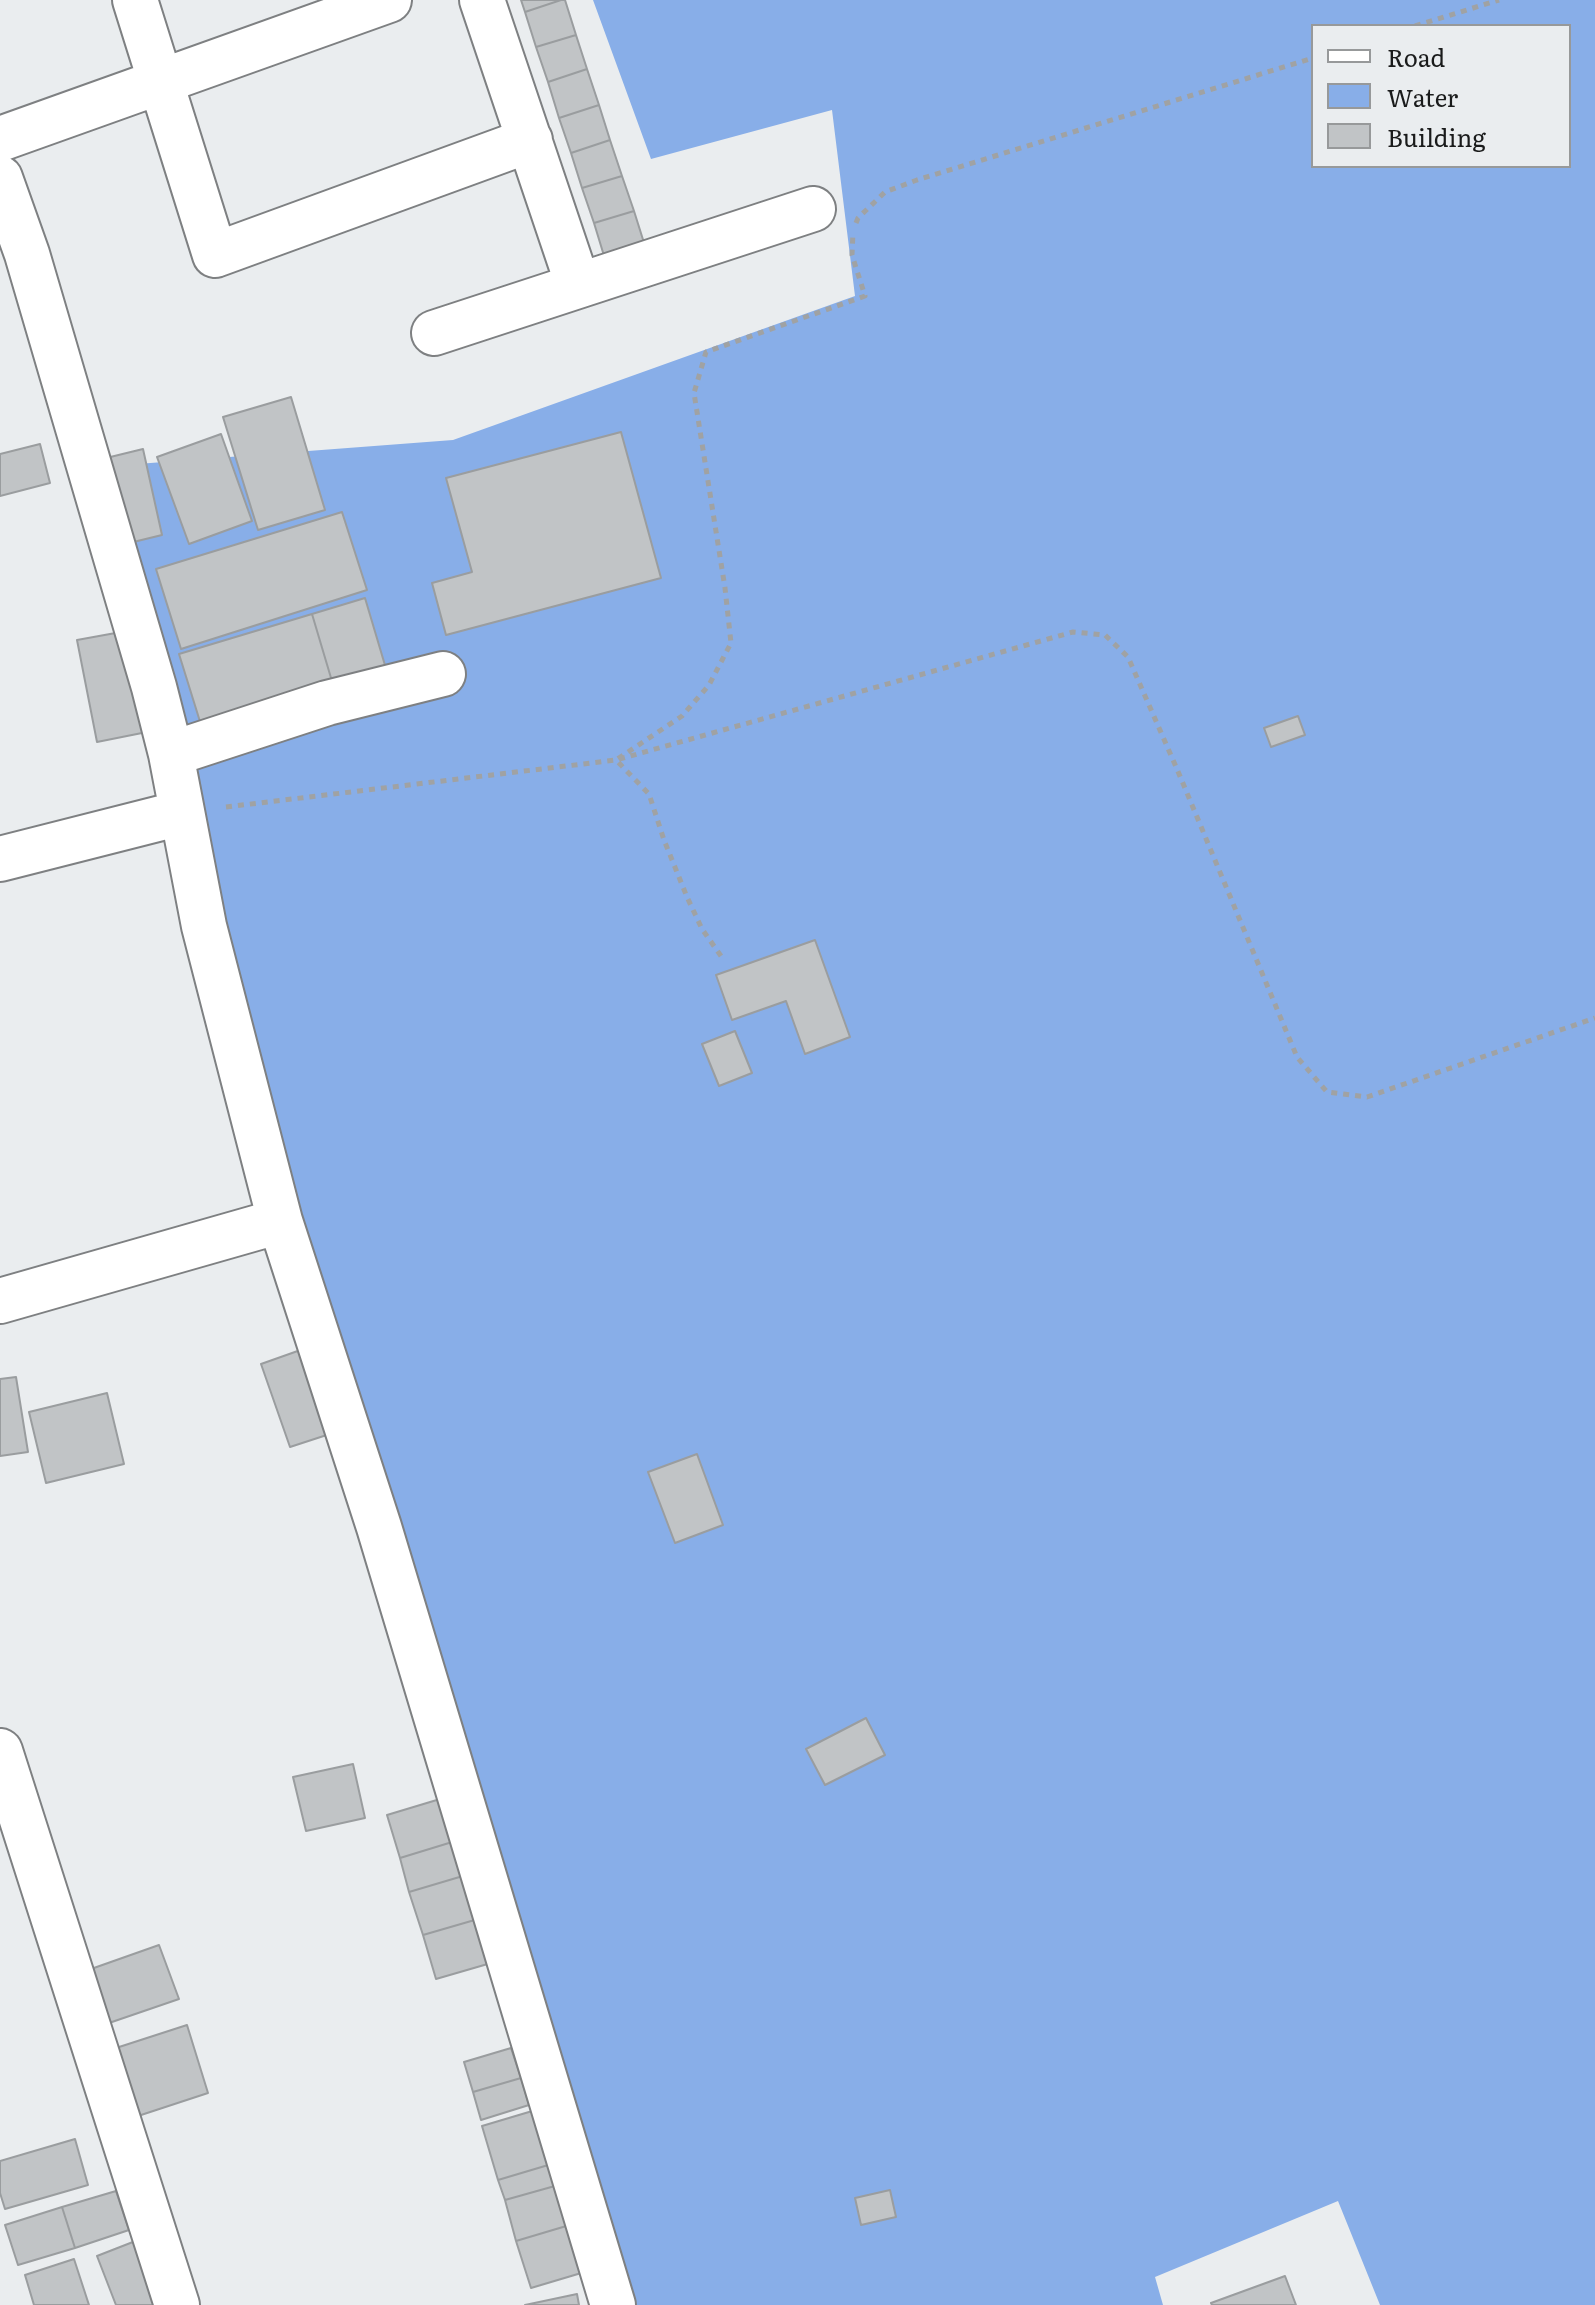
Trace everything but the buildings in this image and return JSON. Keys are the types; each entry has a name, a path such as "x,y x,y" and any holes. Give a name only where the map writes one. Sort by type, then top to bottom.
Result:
{"street":[{"path":"135,0 215,255 530,140"},
{"path":"0,139 389,0"},
{"path":"482,0 578,285"},
{"path":"0,178 27,254 171,754 204,926 280,1221 379,1527 613,2305"},
{"path":"434,333 813,209"},
{"path":"171,754 327,703 443,674"},
{"path":"0,859 181,813"},
{"path":"0,1301 280,1221"},
{"path":"0,1751 177,2305"}],"path":[{"path":"1421,24 1499,0"},
{"path":"616,760 682,716 709,685 731,643 694,393 706,352 865,296 852,255 851,236 858,218 885,192 1311,59"},
{"path":"181,813 616,760 1073,632 1105,635 1128,657 1297,1057 1327,1092 1367,1097 1595,1018"},
{"path":"616,760 649,794 687,897 702,929 721,956"}],"water":[{"path":"593,0 1595,0 1595,2305 1380,2305 1338,2201 1155,2277 1163,2305 622,2305 286,1190 111,466 453,440 855,296 832,110 651,159"}]}
